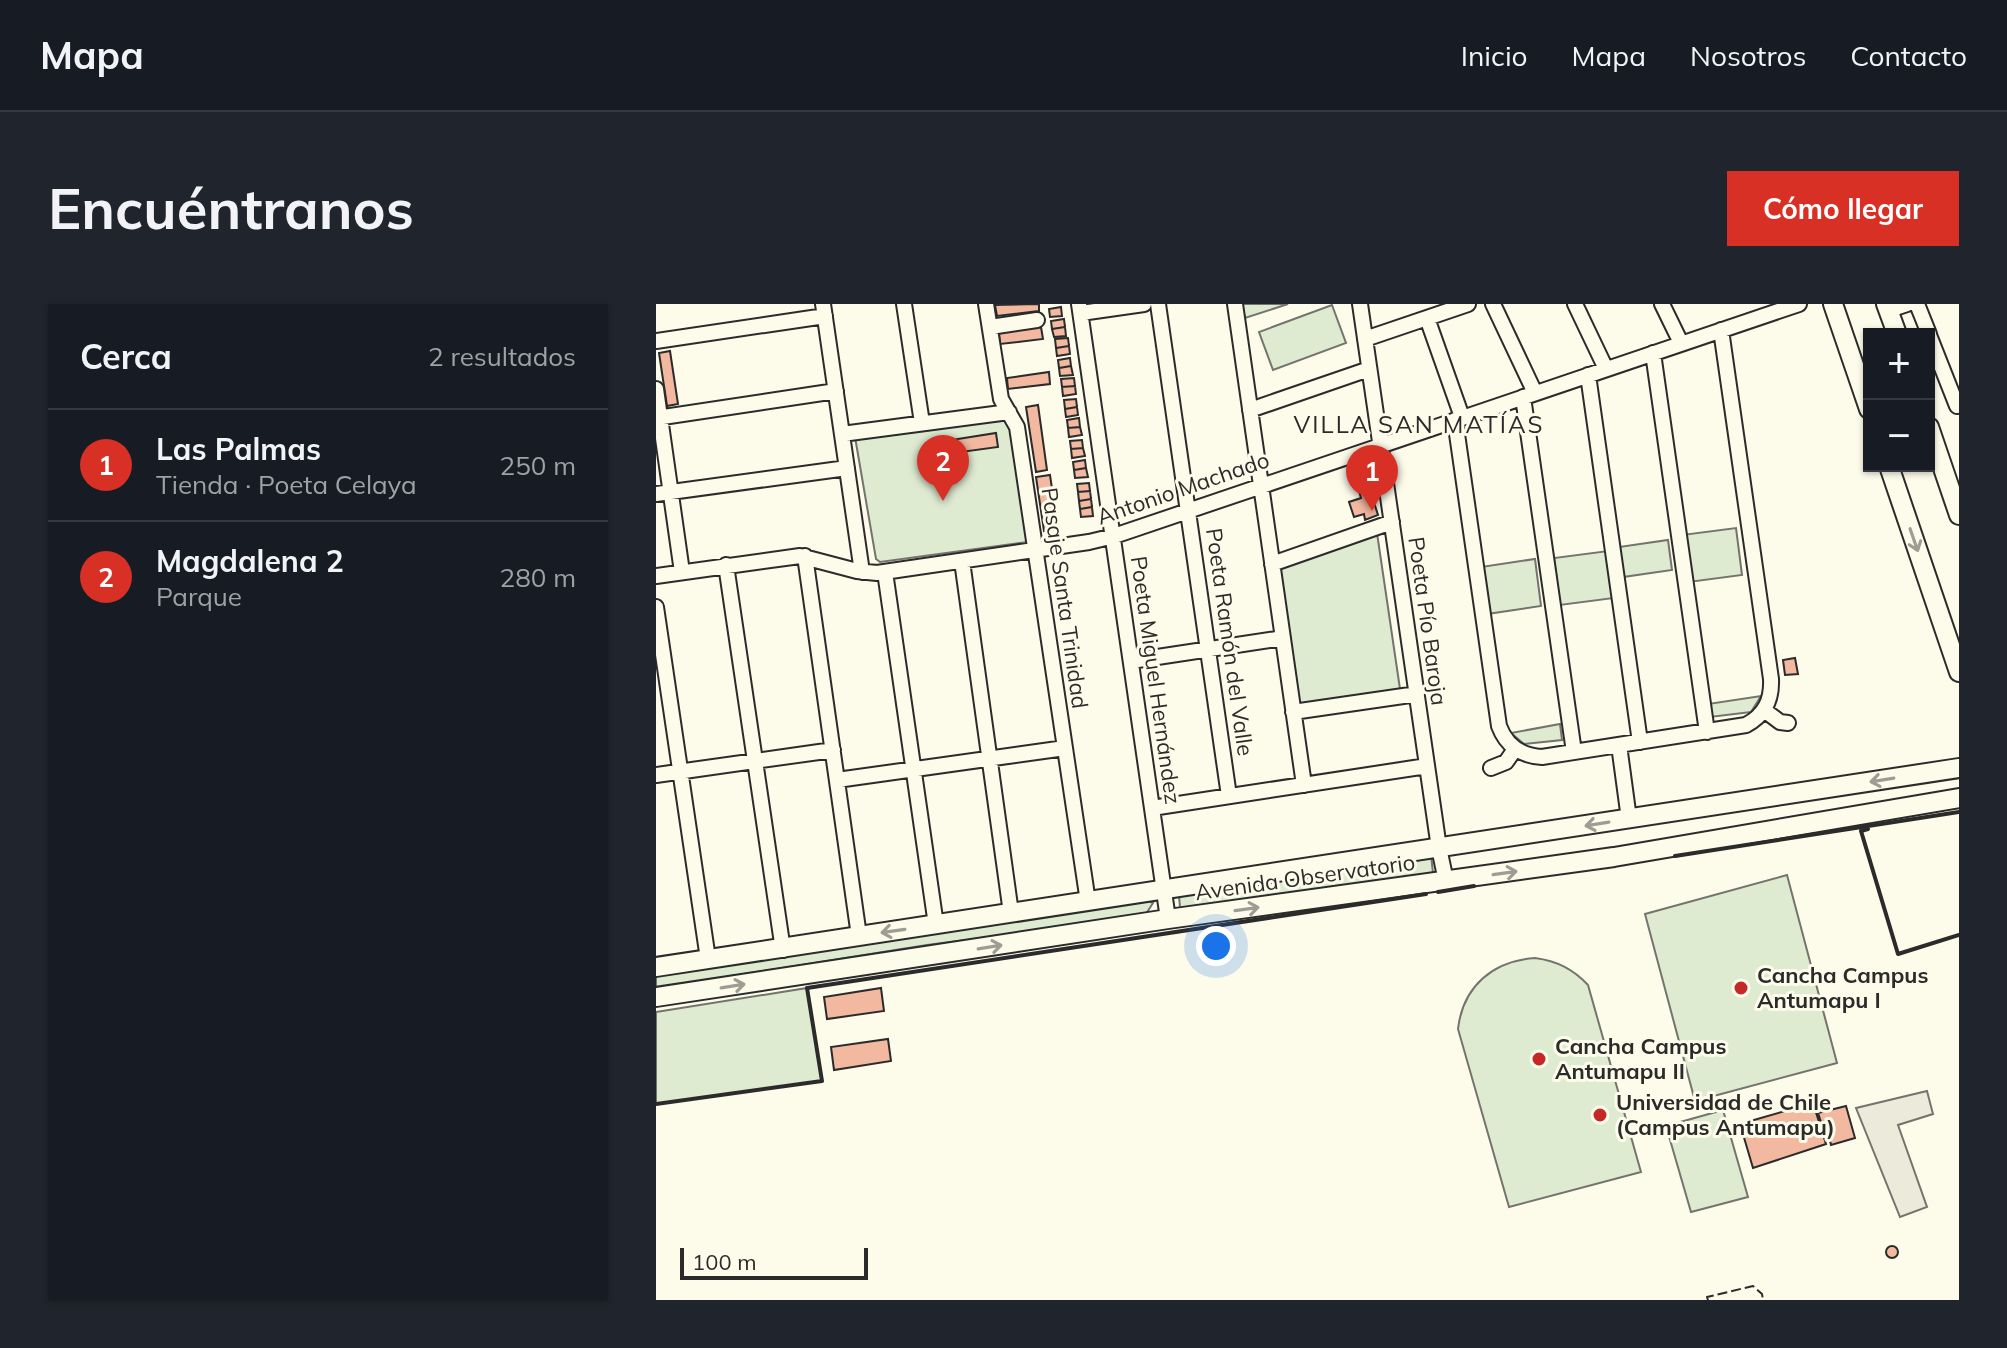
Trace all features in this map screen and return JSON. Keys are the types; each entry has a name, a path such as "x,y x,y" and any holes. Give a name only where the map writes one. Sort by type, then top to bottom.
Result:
{"main road":[{"path":"1833,304 1866,400"},
{"path":"1894,306 1896,328"},
{"path":"1935,445 1959,515"},
{"path":"1891,472 1959,672"},
{"name":"Avenida Observatorio","path":"656,967 1959,768"},
{"path":"1852,785 1848,802 1855,815"},
{"name":"Avenida Observatorio","path":"656,997 1168,919 1614,857 1959,798"}],"street":[{"path":"904,304 922,423"},
{"name":"Pasaje Santa Trinidad","path":"986,304 1000,393 1017,427 1088,902"},
{"path":"1080,309 1144,304"},
{"name":"Poeta Ramón del Valle","path":"1158,304 1229,796"},
{"path":"1235,304 1304,785"},
{"name":"Poeta Pío Baroja","path":"1360,304 1439,848 1435,860 1442,882"},
{"path":"1365,339 1468,304"},
{"path":"1493,304 1529,395 1574,752"},
{"path":"1575,304 1606,369"},
{"path":"1662,304 1681,343"},
{"name":"Antonio Machado","path":"656,576 805,556 862,572 885,572 1114,536 1799,304"},
{"path":"1917,304 1926,328"},
{"name":"Poeta Miguel Hernández","path":"1080,309 1168,919"},
{"path":"656,341 824,310 862,572"},
{"path":"1427,318 1458,418 1499,726 1515,749 1534,756 1746,725 1764,710 1770,695 1771,679 1721,330"},
{"path":"990,327 1037,320"},
{"path":"1935,350 1957,406"},
{"path":"1653,353 1707,732"},
{"path":"1250,410 1369,369"},
{"path":"1588,375 1640,742"},
{"path":"656,389 663,493 682,572"},
{"path":"658,418 836,391"},
{"path":"842,434 1009,412"},
{"path":"663,493 847,468"},
{"path":"1272,564 1392,522"},
{"path":"805,556 859,936"},
{"path":"962,561 1011,913"},
{"path":"726,565 783,950"},
{"path":"885,572 936,925"},
{"path":"656,607 708,959"},
{"path":"1131,661 1283,638"},
{"path":"1293,712 1417,694"},
{"path":"1764,710 1780,722 1788,723"},
{"path":"1619,745 1629,819"},
{"path":"837,780 1065,748"},
{"path":"1491,768 1502,765 1515,749"},
{"path":"656,775 833,750"},
{"path":"1152,808 1427,766"}],"green space":[{"path":"1242,304 1288,304 1245,318"},
{"path":"1332,305 1346,343 1273,370 1259,332"},
{"path":"1008,417 1027,542 880,562 876,559 855,437"},
{"path":"1736,528 1742,575 1689,582 1682,535"},
{"path":"1377,533 1400,689 1299,707 1278,566"},
{"path":"1668,540 1672,570 1623,577 1619,547"},
{"path":"1608,551 1614,598 1560,605 1554,558"},
{"path":"1535,559 1541,606 1487,614 1481,567"},
{"path":"1761,696 1751,712 1710,717 1708,704"},
{"path":"1560,724 1562,740 1524,744 1511,733"},
{"path":"1431,855 1434,882 1181,918 1179,896"},
{"name":"Cancha Campus Antumapu I","path":"1787,875 1837,1063 1695,1101 1645,914"},
{"path":"1149,901 1153,903 1144,917 927,945 656,988 656,973"},
{"name":"Cancha Campus Antumapu II","path":"1535,958 1564,967 1588,985 1641,1172 1509,1207 1458,1029 1466,1000 1483,978 1506,964"},
{"path":"807,988 822,1081 656,1104 656,1012"},
{"path":"1723,1110 1748,1197 1691,1212 1666,1126"}],"shaded area":[{"path":"1927,1091 1933,1114 1898,1125 1927,1207 1900,1217 1856,1108"}],"building":[{"path":"1039,304 1039,311 997,316 995,305"},
{"path":"1061,307 1062,316 1050,317 1049,309"},
{"path":"1064,319 1065,327 1052,329 1051,321"},
{"path":"1041,327 1043,339 1000,344 999,333"},
{"path":"1065,327 1066,336 1054,337 1052,329"},
{"path":"1068,338 1069,346 1056,348 1055,339"},
{"path":"1069,346 1070,354 1057,356 1056,348"},
{"path":"670,351 678,404 667,406 659,353"},
{"path":"1070,358 1071,366 1059,368 1058,360"},
{"path":"1071,366 1073,375 1060,376 1059,368"},
{"path":"1049,372 1050,384 1008,389 1007,378"},
{"path":"1074,378 1075,386 1062,387 1061,379"},
{"path":"1075,386 1076,394 1063,396 1062,387"},
{"path":"1076,399 1077,407 1065,409 1064,400"},
{"path":"1038,405 1047,470 1036,472 1026,407"},
{"path":"1077,407 1078,415 1066,417 1065,409"},
{"path":"1079,418 1080,427 1068,428 1067,420"},
{"path":"1080,427 1082,435 1069,437 1068,428"},
{"path":"996,433 998,447 947,454 945,441"},
{"path":"1082,440 1083,448 1071,449 1070,441"},
{"path":"1083,448 1085,456 1072,458 1071,449"},
{"path":"1085,460 1086,468 1074,470 1073,462"},
{"path":"1086,468 1088,477 1075,478 1074,470"},
{"path":"1050,475 1058,529 1044,531 1036,477"},
{"path":"1089,483 1090,491 1078,492 1077,484"},
{"path":"1369,487 1378,515 1365,520 1364,514 1354,517 1349,502 1361,498 1359,491"},
{"path":"1090,491 1091,499 1079,501 1078,492"},
{"path":"1091,499 1092,507 1080,509 1079,501"},
{"path":"1092,507 1093,516 1081,517 1080,509"},
{"path":"1795,658 1798,674 1785,675 1783,660"},
{"path":"881,988 884,1011 827,1019 824,997"},
{"path":"888,1039 891,1061 834,1070 831,1047"},
{"path":"1813,1103 1826,1144 1753,1168 1740,1124"},
{"path":"1846,1106 1855,1138 1831,1145 1826,1123 1822,1125 1818,1113"},
{"path":"1892,1246 1898,1252 1892,1258 1886,1252"}],"fence":[{"path":"1708,1300 1707,1297 1753,1286 1762,1294 1763,1300"}],"wall":[{"path":"1675,856 1959,812"},
{"path":"1868,829 1861,831 1898,954 1959,935"},
{"path":"1438,892 1474,886"},
{"path":"656,1104 822,1081 807,988 1426,894"}],"place":[{"name":"Magdalena 2","path":"943,501"},
{"name":"Las Palmas","path":"1372,511"},
{"name":"Cancha Campus Antumapu I","path":"1741,988"},
{"name":"Cancha Campus Antumapu II","path":"1539,1059"},
{"name":"Universidad de Chile (Campus Antumapu)","path":"1600,1115"}],"district":[{"name":"VILLA SAN MATÍAS","path":"1419,424"}]}
